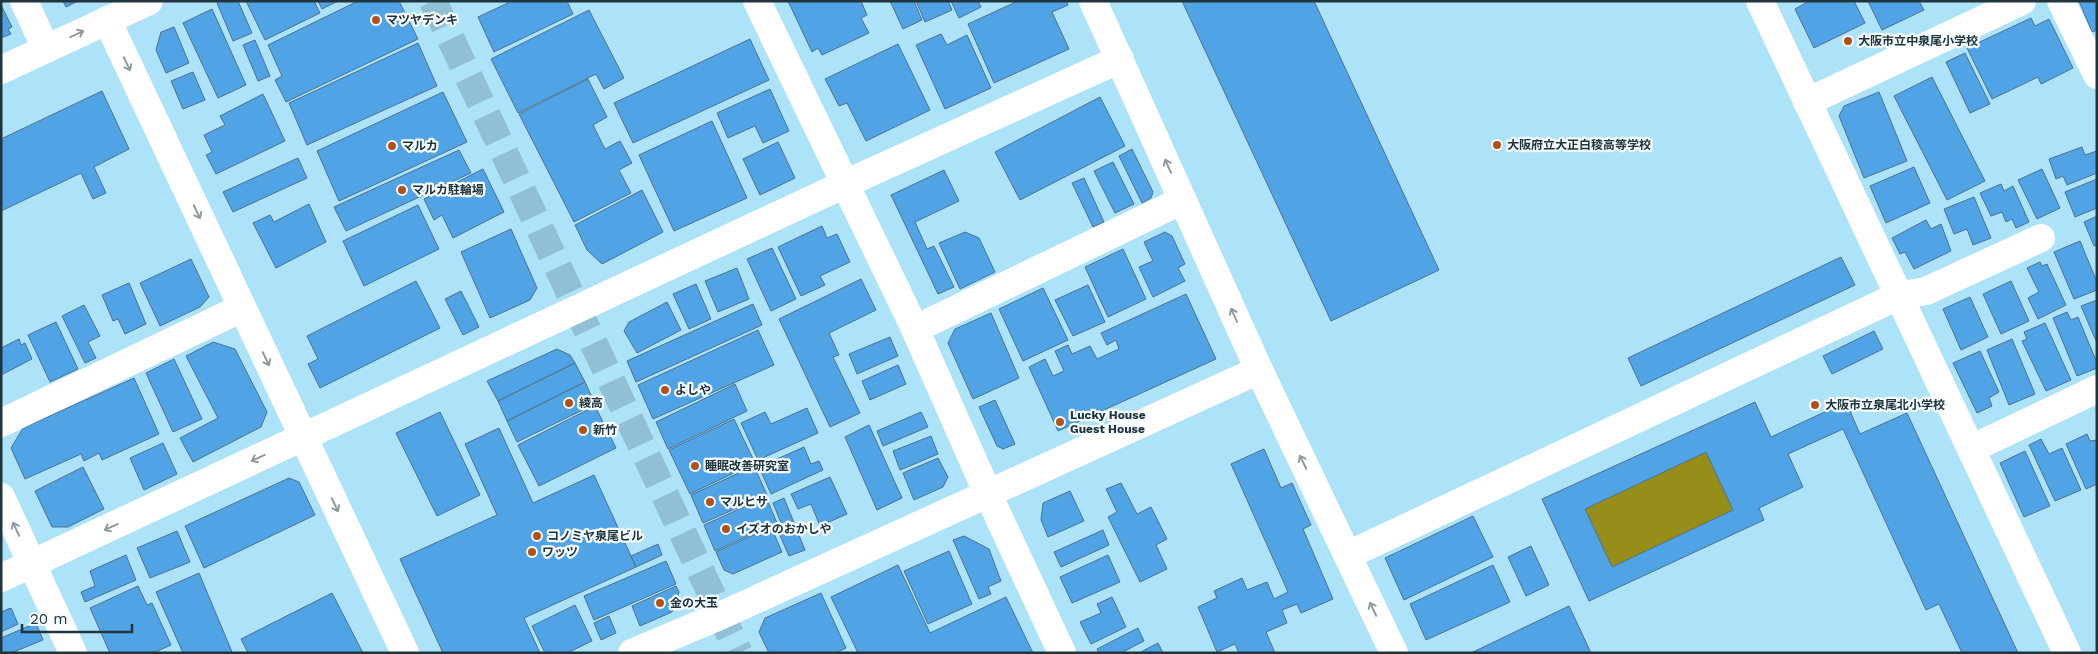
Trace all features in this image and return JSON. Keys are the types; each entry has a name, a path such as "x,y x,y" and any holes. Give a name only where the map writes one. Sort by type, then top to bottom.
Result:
{"street":[{"path":"24,1 46,48"},
{"path":"1,70 149,1"},
{"path":"757,1 915,329 988,494 1062,653"},
{"path":"1093,1 1259,370 1394,653"},
{"path":"1760,1 2067,653"},
{"path":"1807,102 2022,1"},
{"path":"2061,1 2097,75"},
{"path":"107,20 405,653"},
{"path":"1,578 844,184 1120,59"},
{"path":"915,329 1183,200"},
{"path":"1348,555 1898,296 1926,290 2041,238"},
{"path":"1,423 242,308"},
{"path":"632,653 722,615 1259,370"},
{"path":"1970,449 2097,390"},
{"path":"1,497 73,653"}],"shaded area":[{"path":"1706,452 1733,510 1612,567 1585,509"}],"building":[{"path":"63,1 78,1 66,7"},
{"path":"220,1 238,1 252,33 233,41 217,3"},
{"path":"246,1 314,1 320,13 265,40"},
{"path":"318,1 338,1 322,9"},
{"path":"358,1 399,1 418,39 286,102 275,80 282,76 268,45"},
{"path":"507,1 567,1 573,14 494,52 478,17 508,3"},
{"path":"788,1 861,1 867,15 861,18 869,33 822,55 818,48 812,52"},
{"path":"890,1 914,1 922,20 903,29"},
{"path":"916,1 948,1 952,10 925,22"},
{"path":"951,1 978,1 981,7 959,18"},
{"path":"1018,1 1067,1 1068,5 1052,12 1069,49 994,83 968,24"},
{"path":"1182,1 1314,1 1439,270 1331,321"},
{"path":"1809,1 1854,1 1865,23 1814,48 1795,9"},
{"path":"1868,1 1919,1 1924,10 1882,30"},
{"path":"2079,1 2097,1 2097,30 2092,32"},
{"path":"1,5 12,27 8,29 11,34 1,38"},
{"path":"212,9 246,85 218,98 183,23"},
{"path":"589,10 624,78 604,89 596,74 518,113 491,59"},
{"path":"2031,18 2035,26 2049,19 2073,68 2041,84 2038,77 1992,99 1967,48"},
{"path":"174,27 189,63 166,73 156,50 161,32"},
{"path":"941,34 947,45 967,35 991,88 945,109 916,45"},
{"path":"750,39 769,80 633,143 614,103"},
{"path":"255,40 270,76 258,81 243,45"},
{"path":"418,43 437,86 307,145 289,103"},
{"path":"898,44 930,110 866,141 847,103 839,106 825,79"},
{"path":"1965,53 1990,104 1970,113 1946,62"},
{"path":"193,72 205,100 183,109 171,81"},
{"path":"1932,77 1985,181 1947,200 1894,96"},
{"path":"588,79 607,117 593,125 605,149 620,141 632,163 619,170 631,193 574,222 519,114"},
{"path":"770,89 789,131 763,143 755,126 728,138 717,113"},
{"path":"102,91 129,149 94,167 106,193 93,199 81,173 1,211 1,139"},
{"name":"マルカ","path":"443,92 467,142 339,201 317,151"},
{"path":"1879,92 1907,161 1864,178 1839,116 1844,106"},
{"path":"263,94 285,141 216,174 206,155 212,152 204,135 225,125 220,116"},
{"path":"1100,97 1125,146 1020,200 995,152"},
{"path":"712,121 747,198 674,231 639,155"},
{"path":"778,142 795,178 760,195 743,159"},
{"path":"2082,147 2085,155 2097,151 2097,173 2067,185 2063,176 2056,179 2049,159"},
{"path":"1132,149 1153,192 1151,198 1142,203 1119,156"},
{"name":"マルカ駐輪場","path":"459,150 471,173 346,231 334,207"},
{"path":"298,158 307,178 233,212 223,192"},
{"path":"1113,162 1134,204 1115,213 1094,171"},
{"path":"1914,167 1930,203 1886,223 1870,186"},
{"path":"483,169 504,212 453,238 442,215 434,220 424,199"},
{"path":"2042,169 2060,208 2037,219 2018,180"},
{"path":"944,170 959,201 915,222 927,249 934,246 954,287 938,294 891,195"},
{"path":"1084,178 1104,222 1093,227 1072,183"},
{"path":"2097,179 2097,208 2075,217 2065,192"},
{"path":"2001,184 2004,191 2013,186 2029,222 2016,228 2012,219 2006,222 2002,212 1991,216 1980,193"},
{"path":"642,190 663,232 602,264 587,250 575,225"},
{"path":"1974,197 1991,238 1973,245 1967,229 1954,234 1944,209"},
{"path":"309,204 326,242 276,268 253,223 270,215 274,222"},
{"path":"418,205 439,249 364,286 343,241"},
{"path":"2097,216 2097,245 2094,246 2084,222"},
{"path":"1926,220 1931,229 1941,224 1951,251 1914,269 1905,252 1900,254 1892,238"},
{"path":"822,226 827,238 837,234 850,262 820,276 825,285 801,296 778,247"},
{"path":"511,229 537,288 530,300 490,318 461,252"},
{"path":"965,232 979,238 995,272 960,289 939,243"},
{"path":"1165,232 1172,236 1185,264 1178,268 1185,281 1153,297 1139,267 1153,261 1144,242"},
{"path":"2080,241 2097,282 2097,290 2074,299 2054,252"},
{"path":"772,248 796,299 771,311 747,259"},
{"path":"1123,249 1146,299 1108,317 1085,267"},
{"path":"1841,257 1855,285 1641,386 1628,358"},
{"path":"191,259 209,297 200,307 160,326 140,283"},
{"path":"2040,262 2042,266 2047,264 2066,305 2038,319 2028,298 2039,292 2027,268"},
{"path":"737,268 749,299 718,312 705,281"},
{"path":"861,279 876,310 829,333 839,355 833,357 860,413 830,427 779,319"},
{"path":"416,281 440,328 320,388 308,364 318,359 307,336"},
{"path":"2011,281 2029,321 2001,334 1983,294"},
{"path":"129,283 146,324 125,334 118,319 113,321 102,295"},
{"path":"696,284 711,319 689,329 673,294"},
{"path":"1088,285 1105,322 1073,336 1055,300"},
{"path":"1043,288 1068,340 1023,361 999,309"},
{"path":"461,291 479,327 463,335 445,299"},
{"path":"1186,294 1216,359 1058,431 1029,367 1045,359 1053,376 1064,371 1055,351 1068,345 1072,354 1090,346 1097,359 1119,349 1116,340 1107,345 1101,333"},
{"path":"1970,297 1988,337 1961,350 1943,309"},
{"path":"2097,300 2097,343 2081,306"},
{"path":"667,302 681,330 637,353 624,331 629,322"},
{"path":"753,304 762,325 636,382 627,361"},
{"path":"84,305 100,336 88,342 96,358 85,363 62,316"},
{"path":"2067,312 2071,320 2078,317 2097,363 2097,368 2077,376 2053,318"},
{"path":"991,313 1019,378 973,399 948,343 955,329"},
{"path":"56,322 78,369 50,382 28,335"},
{"path":"2045,323 2071,380 2046,391 2022,341 2027,339 2024,332"},
{"path":"758,330 774,365 653,419 638,385"},
{"path":"1874,331 1883,349 1832,374 1823,356"},
{"path":"890,337 898,356 857,374 849,354"},
{"path":"19,339 21,345 25,343 32,359 1,375 1,348"},
{"path":"2012,339 2035,394 2009,405 1987,350"},
{"path":"213,342 235,349 267,412 261,427 193,462 180,438 218,418 186,356"},
{"path":"557,349 570,355 575,363 498,401 487,381"},
{"path":"1980,351 1999,392 1989,398 1992,406 1977,413 1953,363"},
{"path":"174,359 202,419 173,432 146,373"},
{"path":"575,363 585,382 507,421 498,401"},
{"path":"898,365 906,384 870,400 862,381"},
{"path":"134,378 159,434 102,460 99,453 84,461 81,454 25,479 11,448 23,428"},
{"path":"585,382 595,404 517,442 507,421"},
{"path":"735,384 747,411 668,449 656,422"},
{"path":"995,400 1015,444 1003,449 997,446 979,407"},
{"path":"1755,402 1771,437 1846,402 1860,434 1907,413 2018,653 1962,653 1939,604 1926,610 1843,429 1788,454 1803,487 1759,508 1764,520 1589,601 1542,499","holes":["1706,452 1733,510 1612,567 1585,509"]},
{"path":"595,406 616,448 539,486 518,445"},
{"path":"807,408 818,433 758,460 741,423 765,412 771,424"},
{"path":"440,412 480,495 437,516 396,433"},
{"path":"921,412 928,427 883,446 877,431"},
{"path":"734,419 755,463 690,494 669,450"},
{"path":"869,425 902,498 877,510 845,437"},
{"name":"コノミヤ泉尾ビル","path":"499,428 533,503 594,475 636,567 524,618 540,653 443,653 400,559 497,515 465,444"},
{"path":"2087,434 2090,441 2097,440 2097,484 2086,489 2066,444"},
{"path":"931,436 938,454 900,470 893,451"},
{"path":"2041,439 2049,454 2062,448 2081,490 2055,501 2029,445"},
{"path":"163,443 177,474 144,490 130,458"},
{"path":"804,447 811,464 819,461 823,470 771,494 759,467"},
{"path":"1264,449 1281,488 1292,483 1311,525 1303,529 1333,599 1301,613 1297,604 1282,610 1287,623 1266,632 1275,653 1239,653 1235,644 1217,652 1198,607 1217,598 1214,591 1242,578 1247,590 1267,582 1274,599 1288,592 1231,464"},
{"path":"2025,451 2050,506 2024,517 2000,463"},
{"path":"938,458 948,477 943,487 914,500 903,473"},
{"path":"754,466 767,495 703,523 691,495"},
{"path":"83,467 104,509 68,527 52,527 35,491"},
{"path":"830,477 847,514 820,526 811,504 798,509 791,494"},
{"path":"289,478 299,482 315,515 204,568 185,526"},
{"path":"1121,483 1137,514 1151,507 1167,539 1156,545 1167,569 1140,582 1108,517 1117,512 1106,489"},
{"path":"1070,491 1084,521 1048,537 1041,520 1043,503"},
{"path":"766,497 777,523 715,551 704,525"},
{"path":"784,498 805,550 789,556 778,531 783,528 773,503"},
{"path":"1473,516 1493,557 1404,600 1385,558"},
{"path":"771,527 782,552 733,574 724,570 716,552"},
{"path":"1103,530 1109,545 1061,567 1054,552"},
{"path":"177,531 190,562 150,578 137,548"},
{"path":"964,536 989,549 1001,581 988,587 991,594 979,599 953,540"},
{"path":"658,544 662,555 636,567 631,556"},
{"path":"1531,546 1549,585 1526,596 1508,557"},
{"path":"949,551 972,604 928,624 904,571"},
{"path":"126,555 136,580 85,602 81,592 95,586 90,571"},
{"path":"1108,555 1120,582 1072,603 1060,577"},
{"path":"666,561 676,584 594,620 584,596"},
{"path":"898,565 930,633 1006,597 1033,653 858,653 831,597"},
{"path":"1493,565 1510,602 1426,640 1410,604"},
{"path":"199,573 232,652 230,653 183,653 156,592"},
{"path":"138,586 147,605 152,603 171,645 153,653 110,653 90,608"},
{"path":"676,586 679,592 672,612 640,626 632,606"},
{"path":"332,593 363,653 248,653 241,639"},
{"path":"821,593 846,648 836,653 769,653 759,632 765,618"},
{"path":"1112,597 1126,627 1091,644 1080,622 1101,613 1097,604"},
{"path":"575,605 592,641 567,653 545,653 532,626"},
{"path":"1569,606 1591,653 1471,653"},
{"path":"11,608 18,624 1,632 1,612"},
{"path":"609,616 616,633 601,640 594,623"},
{"path":"36,623 43,640 11,653 1,653 1,638"},
{"path":"1138,628 1144,641 1121,653 1099,653 1097,649"},
{"path":"1158,643 1163,653 1139,653"}],"tunnel":[{"path":"433,1 739,653"}],"place":[{"name":"マツヤデンキ","path":"376,20"},
{"name":"大阪市立中泉尾小学校","path":"1848,41"},
{"name":"大阪府立大正白稜高等学校","path":"1497,145"},
{"name":"マルカ","path":"392,146"},
{"name":"マルカ駐輪場","path":"402,190"},
{"name":"よしや","path":"665,390"},
{"name":"綾高","path":"569,403"},
{"name":"大阪市立泉尾北小学校","path":"1815,405"},
{"name":"Lucky House Guest House","path":"1060,422"},
{"name":"新竹","path":"583,430"},
{"name":"睡眠改善研究室","path":"695,466"},
{"name":"マルヒサ","path":"710,502"},
{"name":"イズオのおかしや","path":"726,529"},
{"name":"コノミヤ泉尾ビル","path":"537,536"},
{"name":"ワッツ","path":"532,552"},
{"name":"金の大玉","path":"660,603"}]}
